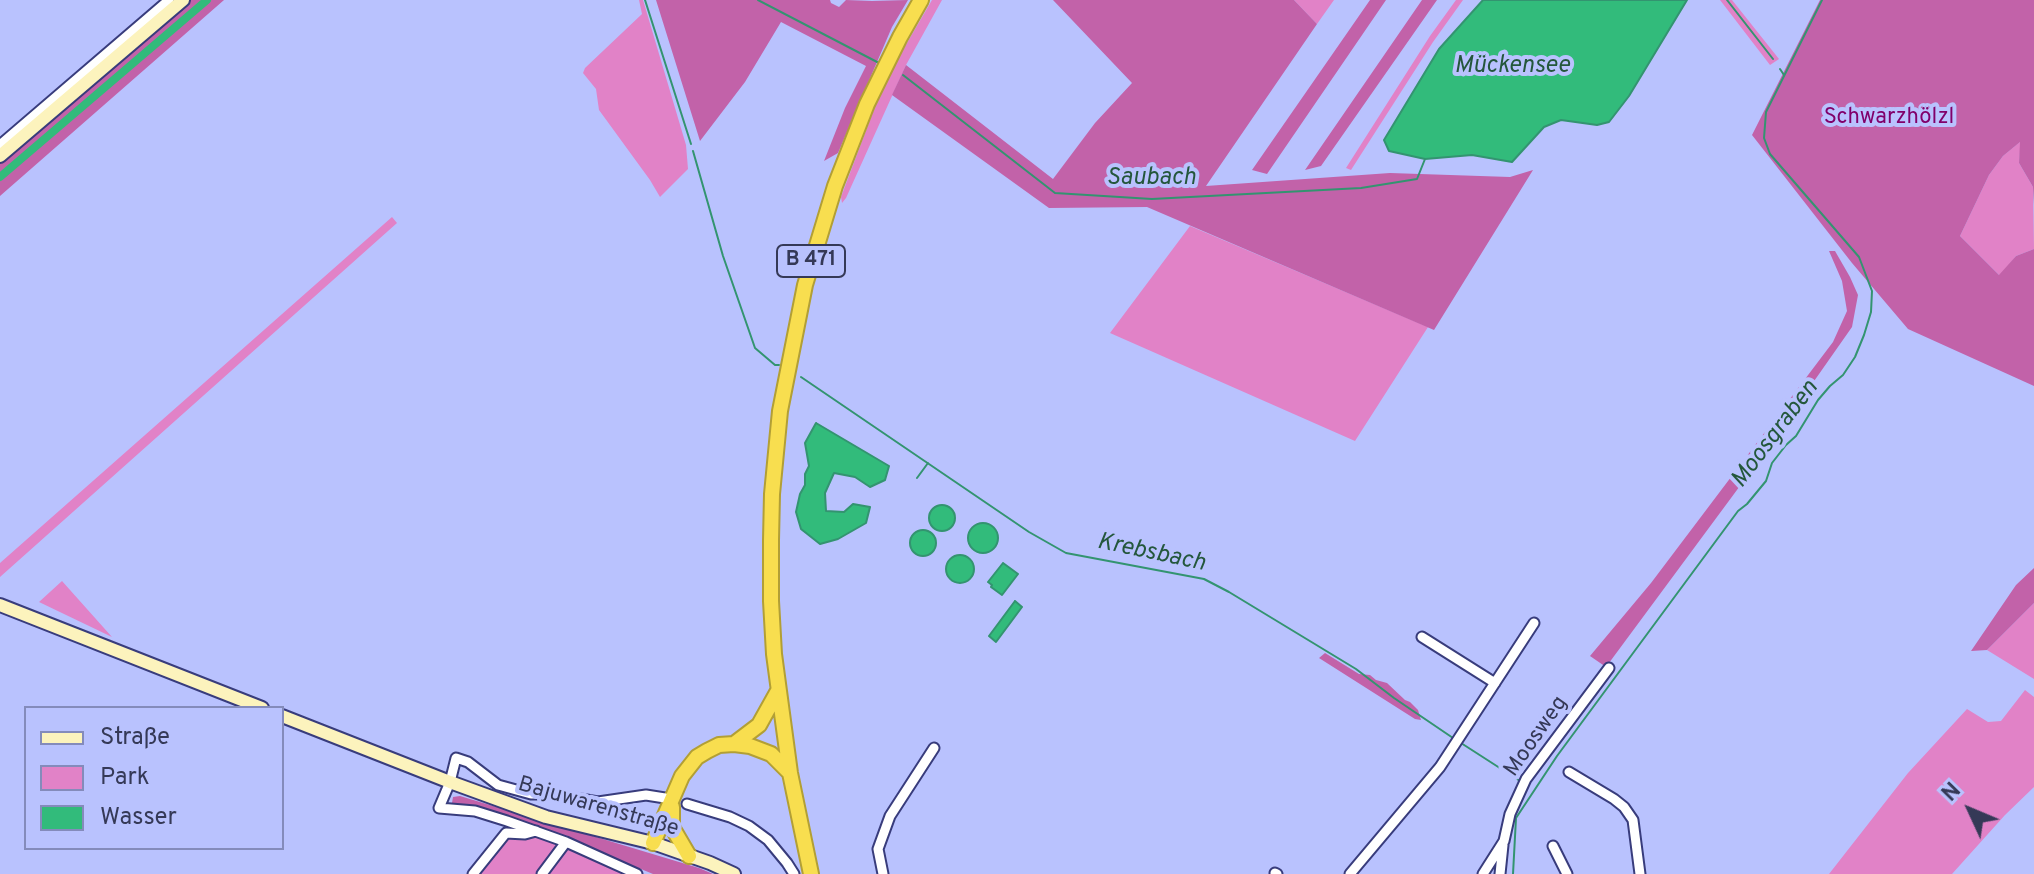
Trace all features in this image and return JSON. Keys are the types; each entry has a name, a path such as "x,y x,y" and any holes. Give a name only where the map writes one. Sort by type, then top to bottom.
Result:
{"highway":[{"name":"B 471","path":"811,874 790,773 778,691 771,601 772,494 780,411 813,254 839,174 867,104 921,0"},
{"path":"734,744 759,725 778,691"},
{"path":"689,856 672,827 682,776 697,757 719,745 750,746 771,754 790,773"},
{"path":"653,843 675,802"}],"main road":[{"path":"0,156 183,0"},
{"path":"0,605 257,706"},
{"name":"Bajuwarenstraße","path":"284,717 546,817 653,843 734,874"}],"street":[{"path":"0,145 169,0"},
{"path":"1350,874 1440,767 1534,623"},
{"path":"1422,637 1495,683"},
{"name":"Moosweg","path":"1483,874 1504,841 1510,814 1524,784 1609,668"},
{"path":"883,874 878,849 890,816 934,748"},
{"path":"450,782 456,758 468,762 498,785 531,794 552,794 598,802 646,795 675,802 730,817 749,826 768,840 794,874"},
{"path":"1569,772 1624,807 1633,820 1640,874"},
{"name":"Bajuwarenstraße","path":"450,782 439,808 475,811 536,831 637,874"},
{"path":"473,874 506,833 536,831"},
{"path":"1490,864 1500,871 1504,841"},
{"path":"542,874 566,842"},
{"path":"1553,846 1567,874"}],"green space":[{"path":"189,0 224,0 0,196 0,162"},
{"path":"639,0 643,0 686,145 688,169 660,197 599,110 596,89 583,73 642,14"},
{"path":"656,0 830,0 839,7 846,0 908,0 892,27 838,153 824,161 866,66 781,22 745,82 700,141"},
{"path":"932,0 942,0 906,65 842,203 841,197 876,104"},
{"path":"1053,0 1294,0 1317,24 1206,186 1390,173 1510,177 1533,170 1434,330 1147,207 1049,208 892,95 906,65 1053,179 1095,123 1132,83"},
{"path":"1294,0 1334,0 1317,24"},
{"path":"1370,0 1386,0 1267,174 1252,170"},
{"path":"1422,0 1437,0 1321,166 1305,170"},
{"path":"1456,0 1463,0 1351,170 1346,168 1430,36"},
{"path":"1720,0 1732,0 1779,59 1770,65"},
{"name":"Schwarzhölzl","path":"1820,0 2034,0 2034,205 2033,187 2019,163 2020,142 2003,156 1989,175 1960,236 1999,275 2016,256 2034,249 2034,386 1908,329 1752,135"},
{"path":"2021,141 2019,163 2033,187 2034,249 2016,256 2000,276 1960,236 1989,175 2003,156"},
{"path":"392,217 397,223 0,577 0,563"},
{"path":"1190,226 1428,327 1355,441 1110,333"},
{"path":"1829,251 1835,251 1858,295 1852,327 1751,471 1606,667 1590,656 1651,583 1833,342 1847,311 1842,281"},
{"path":"2034,568 2034,603 1987,650 1971,651 2016,585"},
{"path":"62,581 112,637 39,602"},
{"path":"2034,603 2034,679 1987,650"},
{"path":"1325,653 1359,674 1370,675 1387,683 1418,710 1421,720 1319,658"},
{"path":"2025,690 2034,697 2034,787 1952,874 1829,874 1908,773 1967,709 1988,722 2001,721"},
{"path":"460,796 713,874 653,874 544,829 452,803 453,797"},
{"path":"505,829 538,833 627,871 625,874 468,874"}],"water":[{"name":"Mückensee","path":"1483,0 1687,0 1629,96 1609,122 1597,125 1561,120 1544,127 1512,162 1472,155 1425,159 1389,151 1384,140 1439,49"},
{"path":"816,423 889,466 885,480 870,487 855,477 834,473 825,493 826,511 844,512 853,504 870,507 866,523 838,539 820,544 801,529 796,512 809,466 805,443"},
{"path":"942,505 951,509 955,518 951,527 942,531 933,527 929,518 933,509"},
{"path":"983,523 989,524 997,532 997,544 989,552 983,553 977,552 969,544 968,538 969,532 977,524"},
{"path":"923,530 932,534 936,543 932,552 923,556 914,552 910,543 914,534"},
{"path":"960,555 970,559 974,569 970,579 960,583 950,579 946,569 950,559"},
{"path":"1003,563 1018,574 1002,595 988,582"},
{"path":"1015,601 1022,607 996,642 989,636"}],"waterway":[{"path":"0,177 207,0"},
{"name":"Krebsbach","path":"645,0 691,144"},
{"name":"Saubach","path":"758,0 879,63"},
{"path":"1727,0 1773,59"},
{"name":"Moosgraben","path":"1513,874 1516,818 1557,756 1738,511 1766,481 1772,463 1796,436 1818,400 1843,375 1864,335 1871,312 1872,291 1859,257 1770,154 1764,138 1766,112 1822,0"},
{"name":"Moosgraben","path":"1780,69 1784,75"},
{"name":"Saubach","path":"903,75 1055,193 1152,199 1361,188 1417,179 1425,159"},
{"name":"Krebsbach","path":"693,151 723,256 755,348 779,365"},
{"name":"Krebsbach","path":"801,377 1029,532 1066,553 1204,579 1356,669 1453,738"},
{"path":"917,478 928,463"},
{"name":"Krebsbach","path":"1461,743 1520,781"}]}
